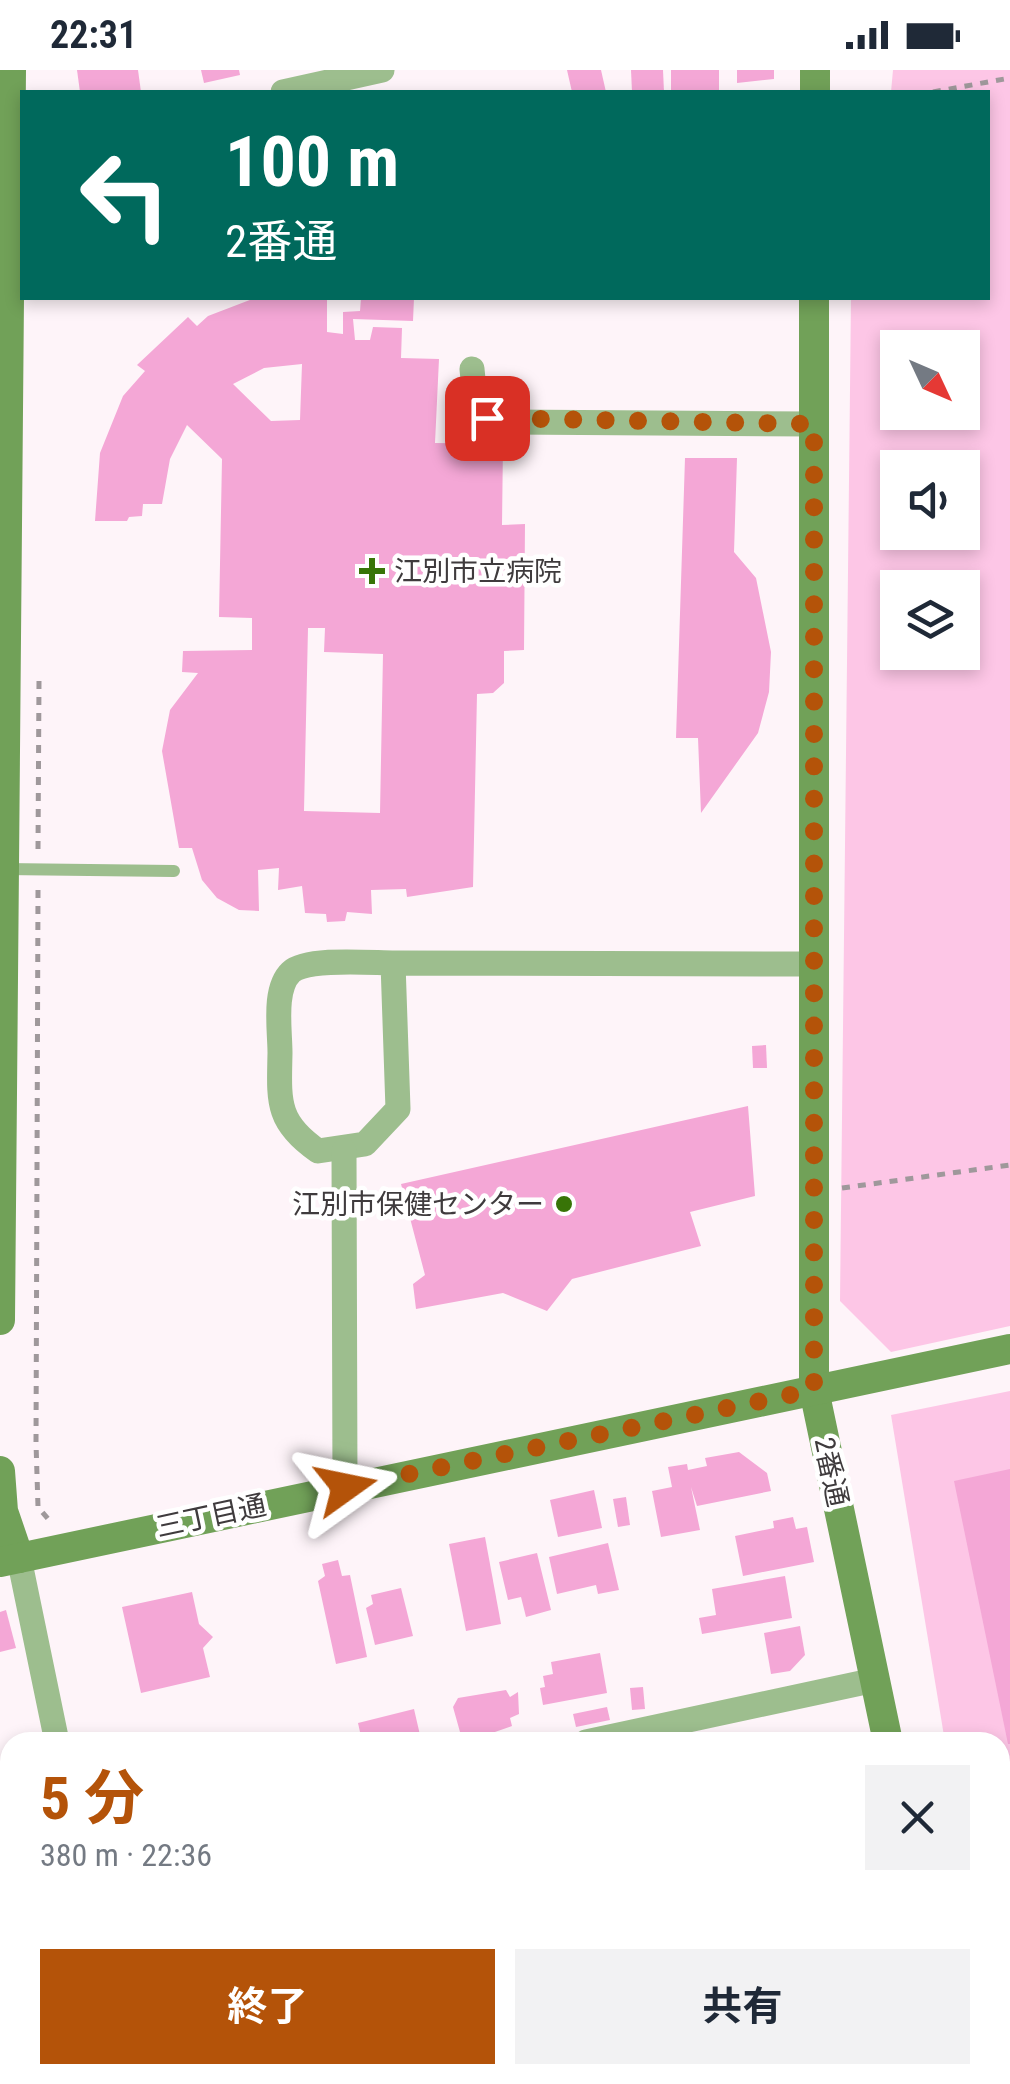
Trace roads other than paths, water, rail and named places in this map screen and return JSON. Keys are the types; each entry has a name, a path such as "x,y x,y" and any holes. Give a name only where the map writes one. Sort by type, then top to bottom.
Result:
{"street":[{"path":"0,1320 10,70"},
{"path":"292,90 382,70"},
{"name":"2番通","path":"814,300 814,1390 886,1732"},
{"path":"472,369 472,402 476,411 504,422 814,424"},
{"path":"393,963 398,1109 376,1137 344,1151 318,1151 296,1135 284,1116 279,1096 281,986 292,971 307,964 393,963 813,964"},
{"path":"344,1151 346,1487"},
{"name":"三丁目通","path":"10,1560 1010,1348"},
{"path":"0,1471 10,1560 54,1732"},
{"path":"633,1732 875,1680"}],"lane":[{"path":"4,870 174,872"}],"place":[{"name":"江別市立病院","path":"372,571"},
{"name":"江別市保健センター","path":"564,1204"}]}
